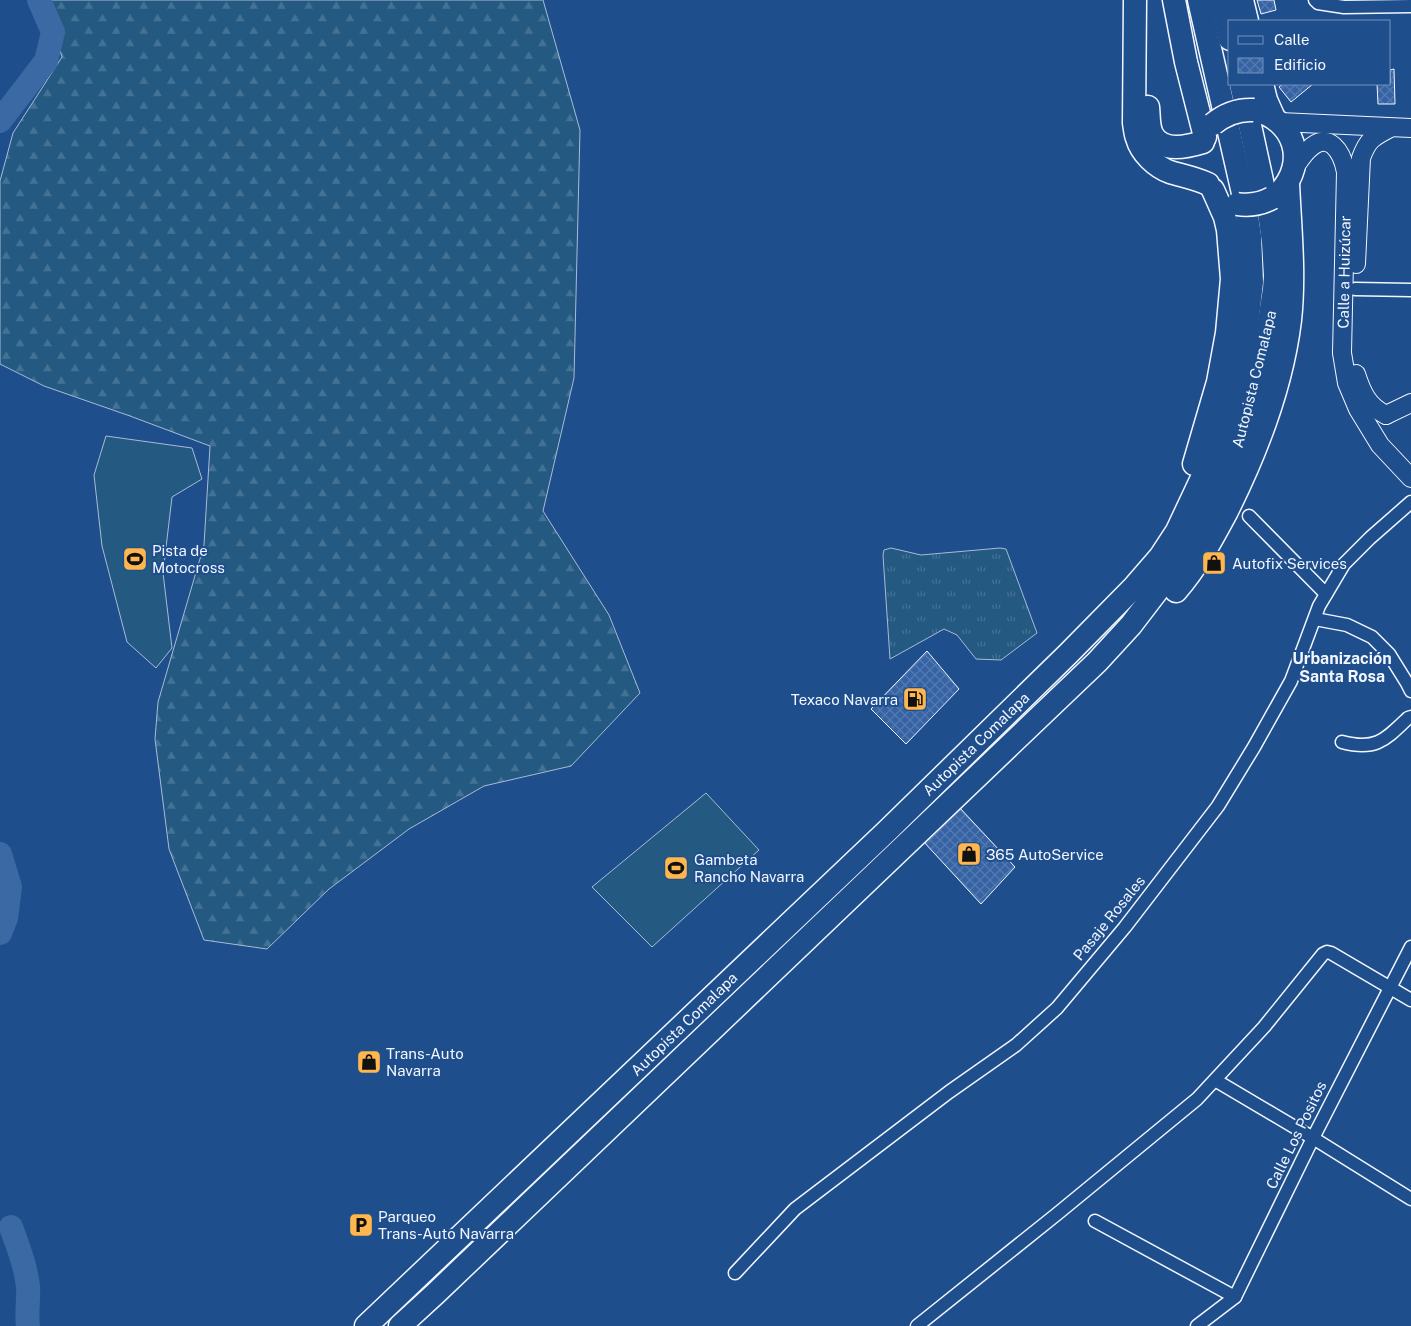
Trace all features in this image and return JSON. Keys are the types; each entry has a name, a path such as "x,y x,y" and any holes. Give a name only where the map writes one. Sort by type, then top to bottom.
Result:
{"highway":[{"path":"1135,0 1134,123 1137,139 1145,154 1159,167 1170,172 1196,178 1224,199 1238,204 1259,204 1285,183"},
{"path":"1148,0 1149,122 1151,134 1161,143 1181,147 1207,134"},
{"path":"1174,0 1182,43 1207,134"},
{"name":"Autopista Comalapa","path":"366,1326 887,831 1068,654 1134,587 1160,557 1178,531 1209,463 1229,412 1241,362 1250,305 1252,261 1241,182 1199,0"},
{"path":"1221,0 1228,30"},
{"path":"1242,0 1247,20"},
{"name":"Autopista Comalapa","path":"400,1326 1097,662 1131,625 1180,561 1220,490 1236,452 1250,406 1266,340 1274,289 1273,242 1269,213 1240,85"},
{"path":"1262,85 1269,117"},
{"path":"1068,654 1155,540 1174,510 1189,480 1218,382 1227,333 1232,279 1230,244 1225,217 1202,171 1200,164 1201,149 1207,134 1219,119 1232,112 1246,109 1269,117 1289,134 1294,147 1295,155 1285,183 1292,262 1290,321 1280,370 1262,433 1216,532 1195,566 1178,589 1156,612 1097,662"}],"street":[{"path":"1315,0 1318,3 1344,7 1411,6"},
{"path":"1269,117 1333,124 1411,128"},
{"name":"Calle a Huizúcar","path":"1382,412 1366,398 1358,382 1352,350 1361,158 1366,145 1374,137 1390,128"},
{"name":"Calle a Huizúcar","path":"1285,183 1308,150 1316,144 1328,143 1338,149 1345,164 1346,172 1342,353 1345,374 1358,410 1380,445 1411,478"},
{"path":"1354,288 1411,290"},
{"path":"1352,396 1358,404 1382,412 1411,403"},
{"path":"1380,445 1382,412"},
{"name":"Pasaje Rosales","path":"735,1273 795,1209 949,1092 1016,1045 1057,1008 1125,927 1218,806 1291,681 1319,606 1344,564 1411,502"},
{"path":"1249,516 1326,594"},
{"path":"1315,619 1347,625 1372,637 1389,654 1408,683 1411,691"},
{"path":"1342,742 1357,746 1372,745 1390,735 1411,717"},
{"name":"Calle Los Positos","path":"1197,1326 1235,1297 1312,1138 1411,947"},
{"path":"916,1326 1079,1196 1197,1098 1264,1026 1327,952 1411,1000"},
{"path":"1215,1080 1411,1199"},
{"path":"1095,1221 1235,1297"}],"green space":[{"path":"44,0 543,0 580,130 574,378 543,511 609,615 640,693 571,766 484,786 409,829 329,889 267,949 204,940 169,849 155,739 158,702 204,545 210,446 44,386 0,364 0,181 13,133 62,57"},
{"name":"Pista de Motocross","path":"106,436 192,448 202,479 172,497 163,573 172,648 156,668 127,642 102,546 94,475"},
{"path":"891,548 921,555 1006,549 1037,633 1001,660 976,659 957,635 944,629 890,659 883,555 884,550"},
{"name":"Gambeta Rancho Navarra","path":"706,793 759,850 652,947 592,887"}],"building":[{"path":"1257,0 1274,0 1276,10 1261,14"},
{"path":"1394,69 1395,104 1378,104 1377,85 1391,85 1391,70"},
{"path":"1282,85 1312,85 1291,102 1279,87"},
{"name":"Autofix Services","path":"1214,553 1223,558 1214,573 1205,568"},
{"name":"Texaco Navarra","path":"927,651 959,689 906,744 871,709"},
{"name":"365 AutoService","path":"959,807 1015,867 981,904 923,841"}],"waterway":[{"path":"0,121 46,61 53,32 39,0"},
{"path":"0,854 10,887 6,918 0,933"},
{"path":"11,1227 27,1279 28,1326"}],"place":[{"name":"Pista de Motocross","path":"135,559"},
{"name":"Autofix Services","path":"1214,563"},
{"name":"Texaco Navarra","path":"915,699"},
{"name":"365 AutoService","path":"969,854"},
{"name":"Gambeta Rancho Navarra","path":"676,868"},
{"name":"Trans-Auto Navarra","path":"369,1062"},
{"name":"Parqueo Trans-Auto Navarra","path":"361,1225"}],"district":[{"name":"Urbanización Santa Rosa","path":"1342,667"}]}
